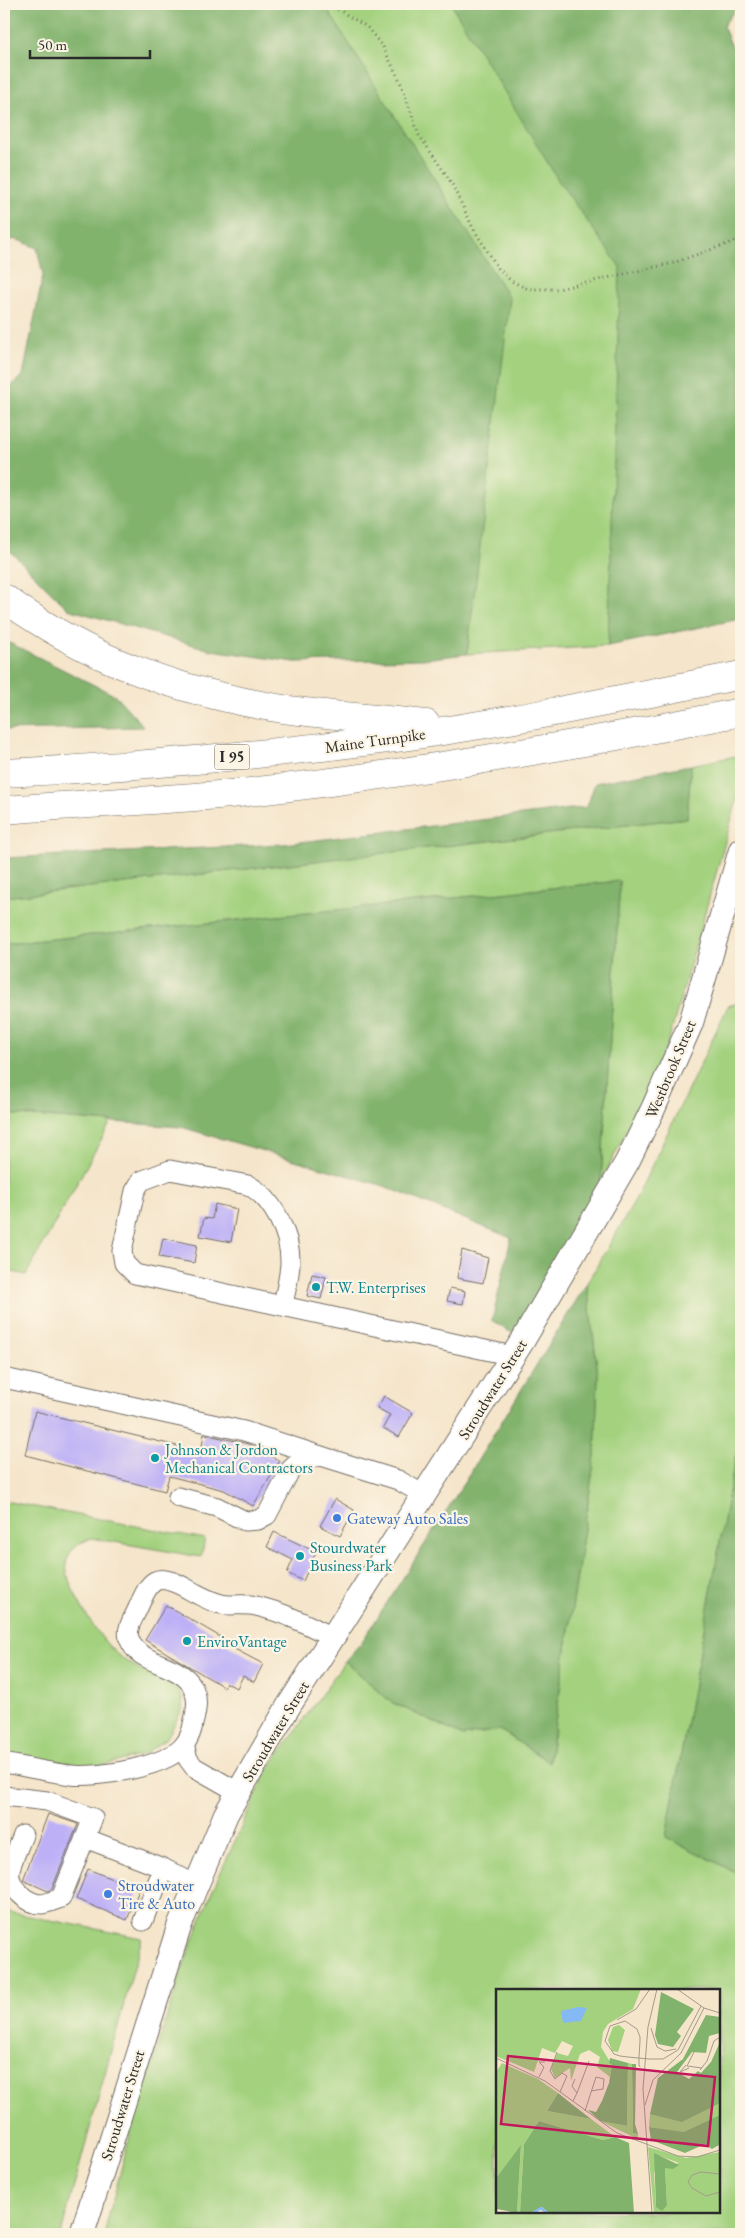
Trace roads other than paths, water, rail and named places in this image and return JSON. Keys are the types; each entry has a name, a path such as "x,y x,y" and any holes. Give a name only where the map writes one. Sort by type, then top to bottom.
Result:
{"highway":[{"path":"4,598 66,639 100,656 172,684 209,694 284,709 460,728"},
{"name":"Maine Turnpike","path":"4,773 112,768 209,760 396,738 460,728 741,675"},
{"name":"I 95","path":"4,810 229,794 366,777 613,738 741,712"}],"main road":[{"name":"Westbrook Street","path":"563,1274 627,1162 681,1046 702,987 741,850"},
{"name":"Stroudwater Street","path":"82,2234 160,1981 222,1822 260,1753 332,1637 513,1356 563,1274"}],"lane":[{"path":"282,1306 290,1262 288,1249 283,1231 274,1212 255,1189 248,1185 170,1170 141,1181 135,1191 122,1251 124,1263 135,1274 282,1306 513,1356"},
{"path":"4,1378 244,1431 398,1480 424,1495"},
{"path":"178,1497 217,1507 245,1521 258,1520 267,1515 291,1469 302,1459 321,1456"},
{"path":"4,1763 72,1775 95,1776 122,1772 151,1763 175,1753 184,1745 192,1731 196,1711 197,1697 192,1685 186,1678 140,1654 132,1646 128,1636 128,1628 148,1589 155,1581 164,1580 173,1583 217,1604 253,1605 278,1612 332,1637"},
{"path":"184,1745 188,1759 194,1767 238,1792"},
{"path":"4,1796 47,1801 93,1818 61,1898 41,1904 30,1901 20,1894 12,1884 10,1871 23,1836"},
{"path":"85,1838 164,1868 196,1885"},
{"path":"144,1921 164,1868"}],"place":[{"name":"T.W. Enterprises","path":"316,1287"},
{"name":"Johnson & Jordon Mechanical Contractors","path":"155,1458"},
{"name":"Gateway Auto Sales","path":"337,1518"},
{"name":"Stourdwater Business Park","path":"300,1556"},
{"name":"EnviroVantage","path":"187,1641"},
{"name":"Stroudwater Tire & Auto","path":"108,1894"}]}
